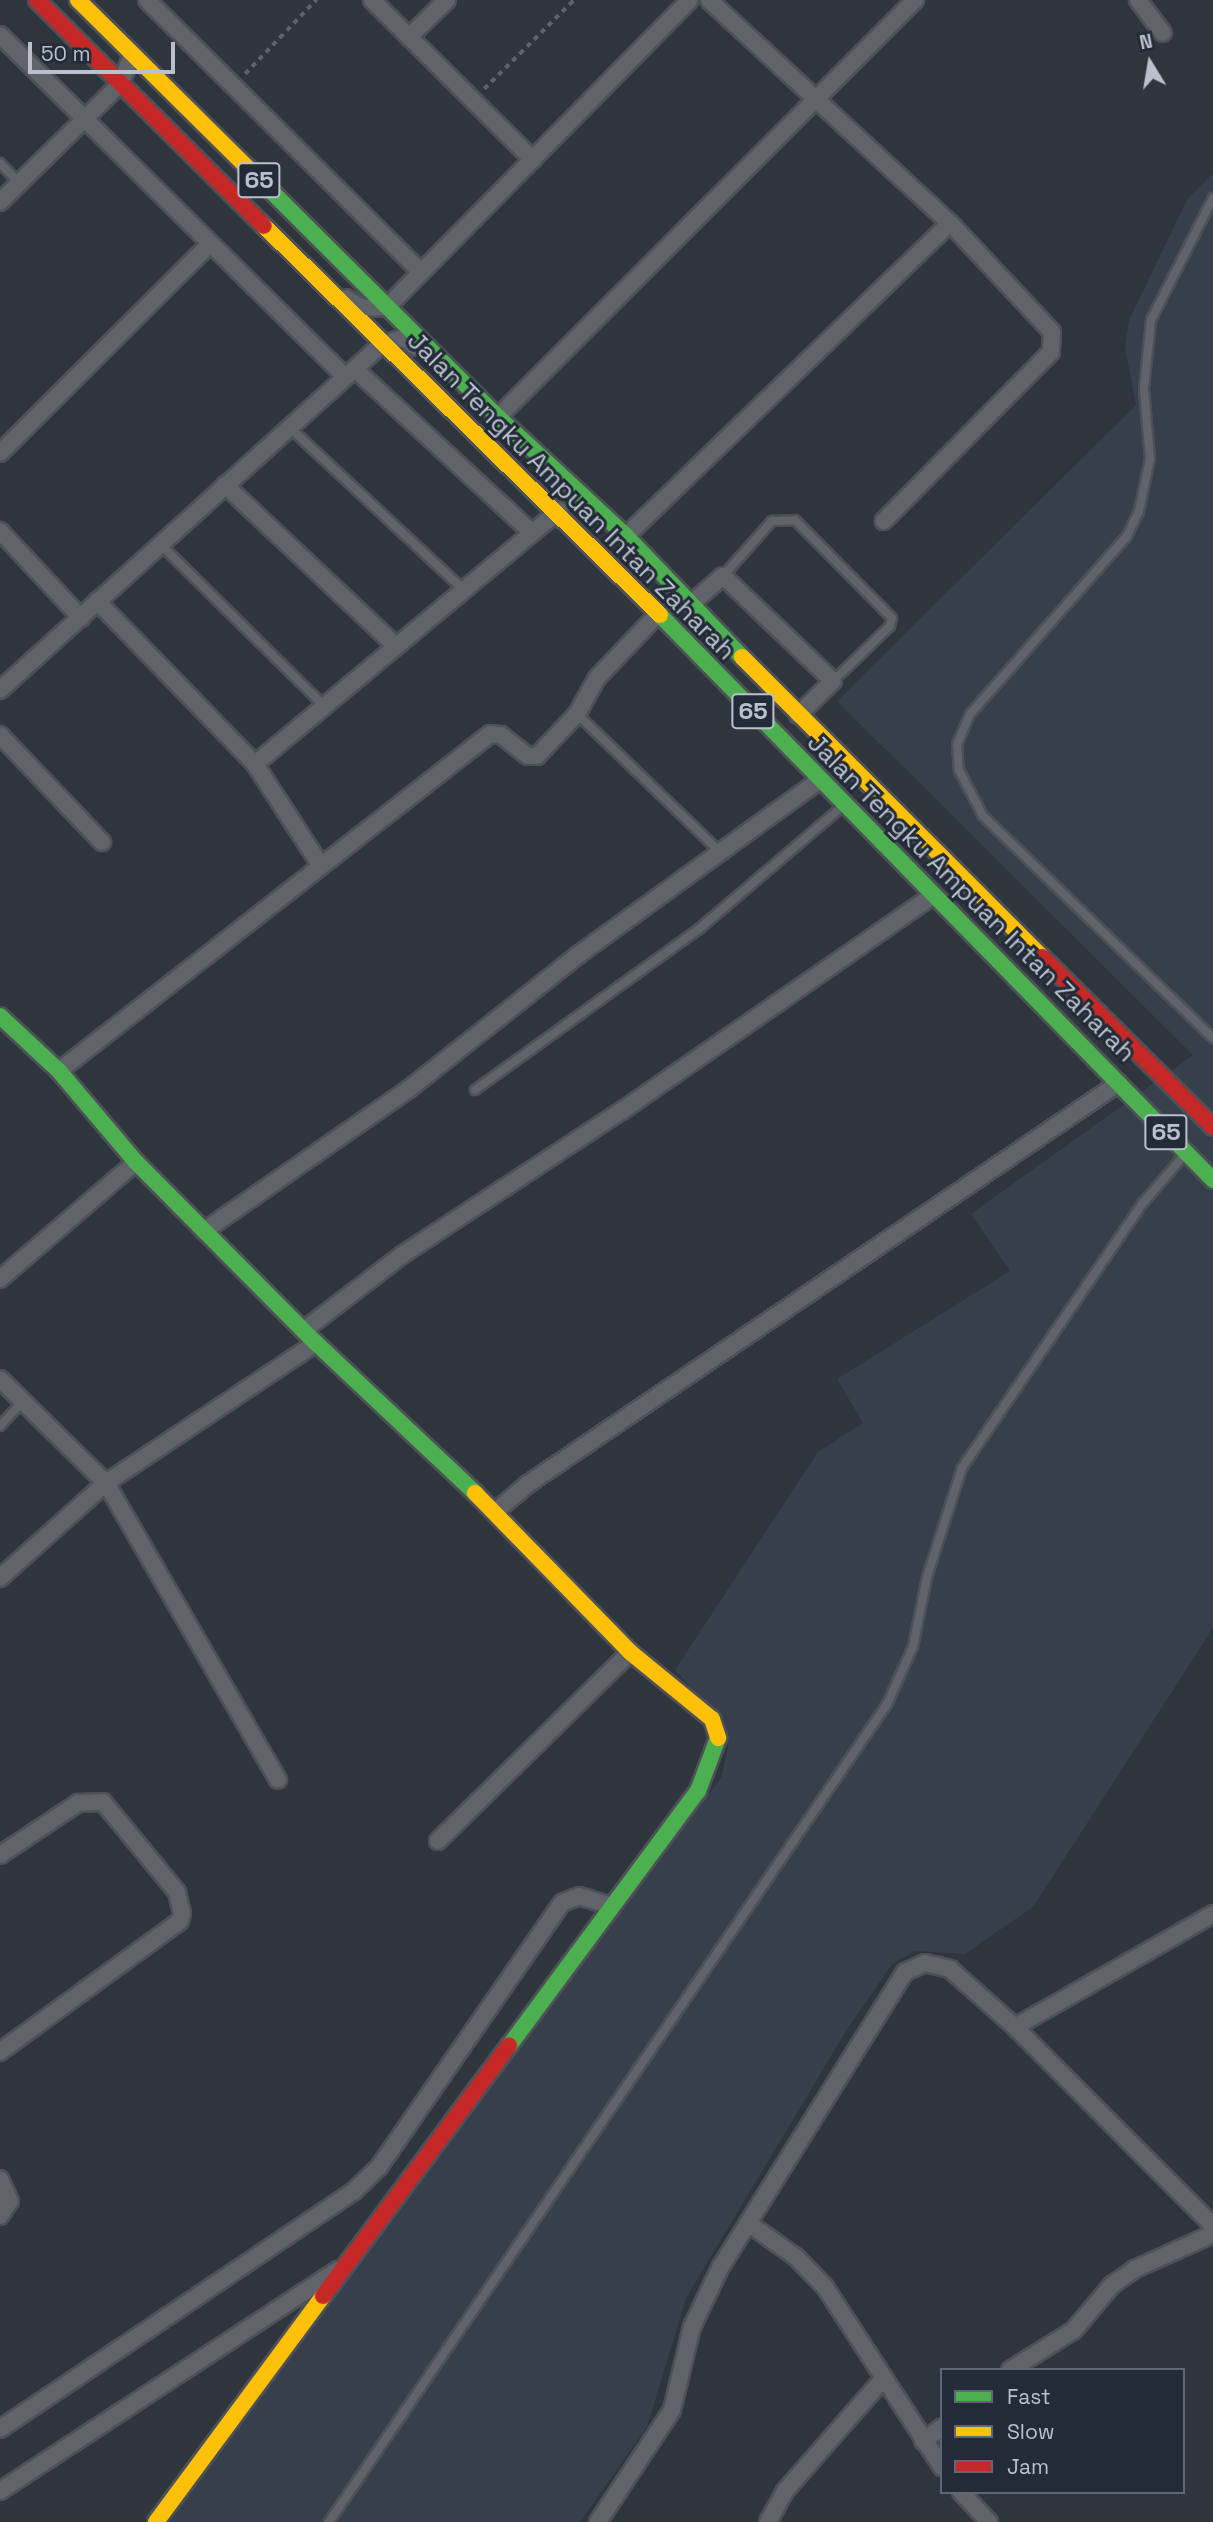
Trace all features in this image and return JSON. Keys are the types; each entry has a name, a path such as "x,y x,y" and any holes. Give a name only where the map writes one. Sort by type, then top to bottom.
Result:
{"main road":[{"name":"Jalan Tengku Ampuan Intan Zaharah","path":"37,0 382,344 559,511 1213,1180"},
{"name":"Jalan Tengku Ampuan Intan Zaharah","path":"79,0 498,417 626,536 799,715 1213,1128"},
{"path":"0,1016 59,1071 136,1162 316,1343 495,1512 630,1652 712,1719 719,1743 698,1791 609,1905 156,2522"},
{"path":"1119,1083 1149,1063"}],"street":[{"path":"147,0 421,272"},
{"path":"372,0 533,160"},
{"path":"409,37 447,0"},
{"path":"323,284 362,308 387,306 690,0"},
{"path":"709,0 811,99 950,223 1048,324 1054,346 884,522"},
{"path":"498,417 811,99 915,0"},
{"path":"1138,0 1163,33"},
{"path":"0,35 210,244 350,373 532,533"},
{"path":"0,202 121,83 132,54"},
{"path":"626,536 950,223"},
{"path":"0,453 210,244"},
{"path":"0,690 382,344 397,338 412,342 491,422 515,432"},
{"path":"225,485 396,646"},
{"path":"255,764 559,511"},
{"path":"0,531 81,618"},
{"path":"691,603 723,576 833,681 799,715"},
{"path":"97,601 255,764 321,866"},
{"path":"59,1071 490,734 501,735 528,756 537,756 577,714 597,678 658,614"},
{"path":"0,735 102,842"},
{"path":"205,1231 409,1089 578,955 722,854 820,780"},
{"path":"303,1330 402,1255 623,1110 933,895"},
{"path":"495,1512 528,1484 1119,1083"},
{"path":"0,1279 136,1162"},
{"path":"0,1578 106,1483 316,1343"},
{"path":"0,1379 106,1483 278,1780"},
{"path":"438,1841 630,1652"},
{"path":"0,1855 78,1803 103,1802 177,1892 182,1913 180,1921 0,2052"},
{"path":"0,2429 353,2192 379,2167 562,1903 579,1896 609,1905"},
{"path":"1015,2026 1213,1914"},
{"path":"598,2522 672,2410 692,2327 720,2268 905,1972 925,1963 950,1969 1015,2026 1213,2226"},
{"path":"0,2179 10,2201 0,2216"},
{"path":"748,2223 811,2271 844,2312 940,2464"},
{"path":"1013,2368 1074,2330 1112,2285 1135,2269 1213,2234"},
{"path":"0,2491 341,2268"},
{"path":"768,2522 785,2491 884,2378"},
{"path":"923,2441 940,2428"},
{"path":"963,2494 989,2522"}],"lane":[{"path":"0,163 19,183"},
{"path":"1213,198 1151,320 1144,389 1150,459 1139,511 1127,536 970,714 957,744 959,770 982,816 1213,1038"},
{"path":"289,428 464,590"},
{"path":"723,576 772,522 795,520 891,618 890,626 833,681"},
{"path":"160,544 324,706"},
{"path":"577,714 722,854"},
{"path":"475,1090 699,929 845,805"},
{"path":"329,2522 887,1704 914,1647 930,1564 962,1468 1143,1203 1186,1153"},
{"path":"0,1426 23,1401"}],"path":[{"path":"233,86 316,0"},
{"path":"472,100 574,0"}],"shaded area":[{"path":"1213,173 1213,1628 1033,1907 965,1954 915,1951 892,1964 846,2031 686,2298 647,2427 580,2522 164,2522 625,1900 721,1778 728,1747 718,1718 675,1670 818,1452 863,1423 837,1379 1010,1271 971,1214 1193,1055 837,701 1136,405 1125,347 1129,320 1188,198"}],"traffic: fast":[{"path":"268,188 498,417 626,536 742,657"},
{"path":"660,615 1213,1180"},
{"path":"0,1016 59,1071 136,1162 316,1343 475,1493"},
{"path":"509,2046 698,1791 718,1738"}],"traffic: slow":[{"path":"78,0 268,188"},
{"path":"264,226 660,615"},
{"path":"742,657 1042,957"},
{"path":"475,1493 630,1652 712,1719 718,1738"},
{"path":"156,2522 323,2296"}],"traffic: jam":[{"path":"37,0 264,226"},
{"path":"1042,957 1213,1127"},
{"path":"323,2296 509,2046"}]}
